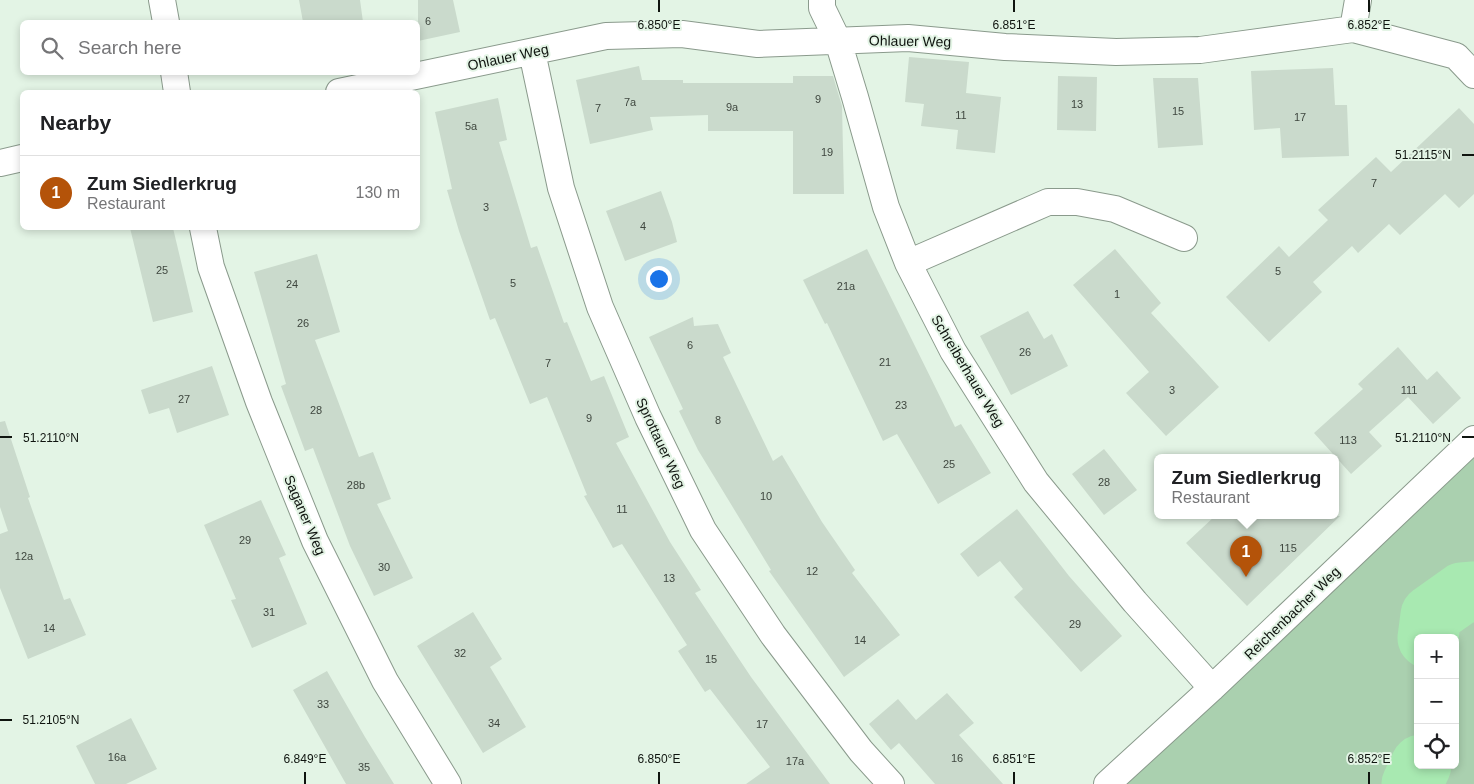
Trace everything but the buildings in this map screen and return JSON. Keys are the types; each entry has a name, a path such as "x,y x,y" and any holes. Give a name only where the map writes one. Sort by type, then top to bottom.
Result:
{"street":[{"path":"162,0 166,20"},
{"name":"Schreiberhauer Weg","path":"822,0 822,8 838,41 886,207 908,263 953,351 1036,482 1134,602 1212,688"},
{"path":"1353,29 1358,0"},
{"name":"Ohlauer Weg","path":"349,90 606,36 682,34 758,44 908,38 1116,52 1200,50 1353,29 1456,56 1474,75"},
{"name":"Sprottauer Weg","path":"532,52 562,188 600,307 648,418 703,530 773,635 861,750 891,784"},
{"path":"174,75 177,90"},
{"path":"0,163 20,158"},
{"path":"908,263 1048,202 1077,202 1115,209 1184,238"},
{"name":"Saganer Weg","path":"203,230 211,267 256,393 315,540 385,680 448,784"},
{"name":"Reichenbacher Weg","path":"1107,784 1212,688 1474,439"}],"green space":[{"path":"1474,457 1474,784 1118,784"}],"waterway":[{"path":"1429,634 1431,615 1462,593 1474,592"},
{"path":"1412,784 1419,769"}],"place":[{"name":"Zum Siedlerkrug","path":"1246,577"}]}
